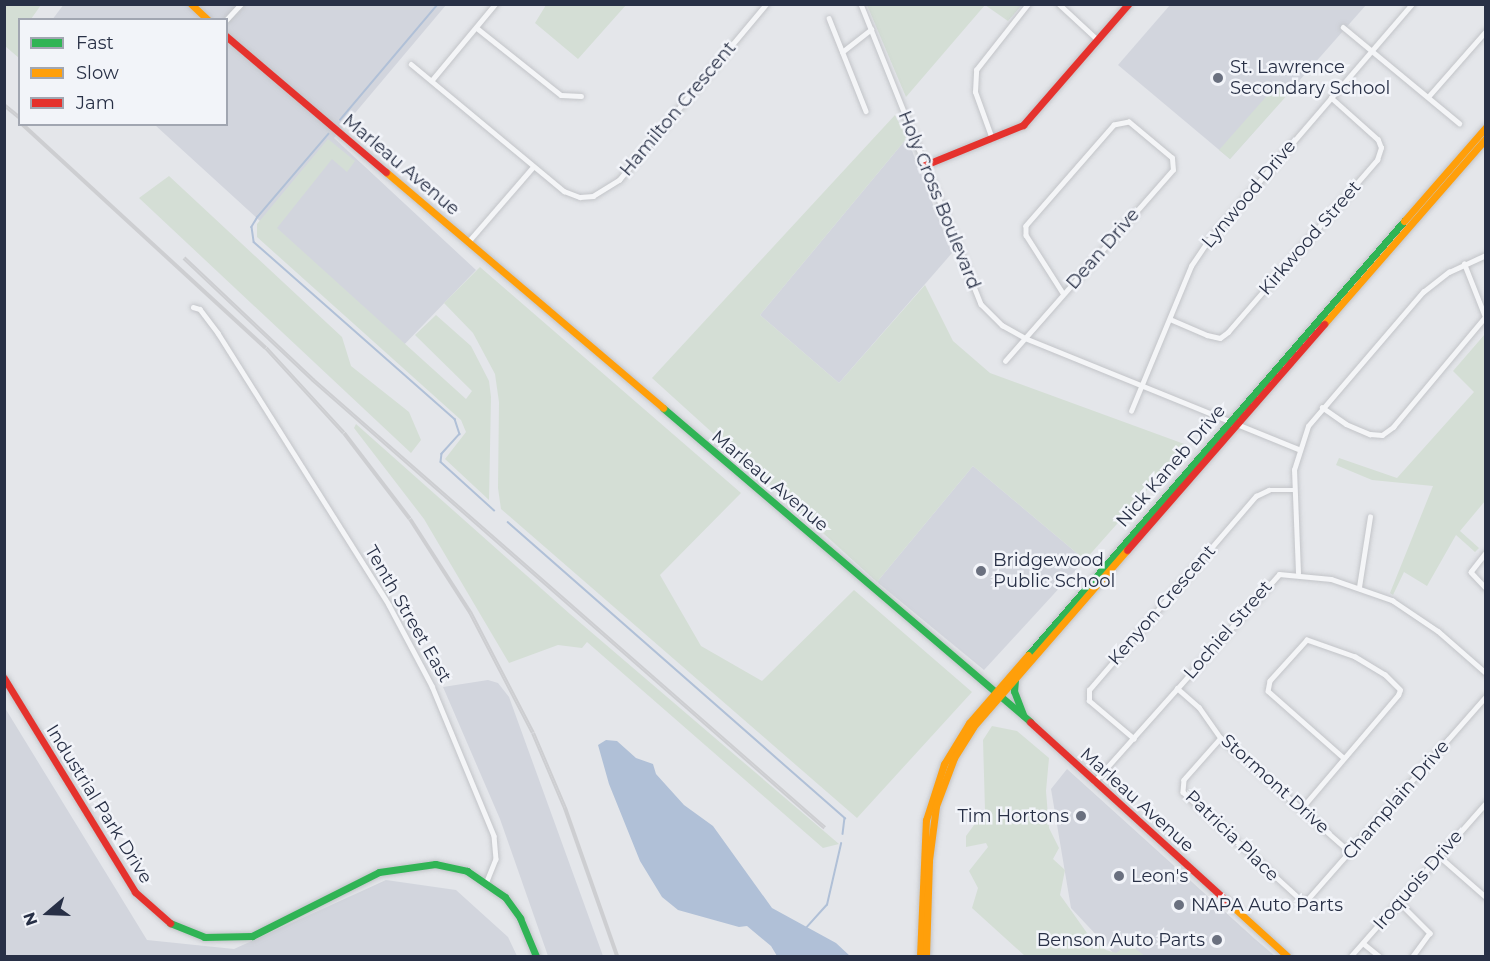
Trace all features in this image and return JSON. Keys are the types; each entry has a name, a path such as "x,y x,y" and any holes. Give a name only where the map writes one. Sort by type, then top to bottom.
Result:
{"street":[{"path":"191,4 206,18"},
{"path":"228,18 241,4"},
{"path":"432,80 495,4"},
{"name":"Hamilton Crescent","path":"411,64 533,167 564,191 580,197 605,191 619,180 766,4"},
{"name":"Holy Cross Boulevard","path":"861,4 981,304 1002,326 1025,338 1298,449"},
{"path":"992,139 975,92 976,70 1028,4"},
{"path":"1059,4 1098,40"},
{"path":"925,165 1023,125 1128,4"},
{"name":"Lynwood Drive","path":"1131,411 1191,266 1208,241 1412,4"},
{"path":"829,18 866,111"},
{"path":"1343,27 1459,123"},
{"path":"477,28 561,95 581,96"},
{"path":"842,52 871,29"},
{"path":"1428,97 1485,31"},
{"name":"Marleau Avenue","path":"228,38 998,694 1287,957"},
{"name":"Kirkwood Street","path":"1170,320 1220,338 1228,332 1377,160 1381,153 1378,140 1331,98"},
{"name":"Dean Drive","path":"1005,361 1173,170 1172,158 1131,123 1119,122 1027,224 1026,235 1063,293"},
{"name":"Nick Kaneb Drive","path":"926,957 929,860 936,806 962,744 998,694 1015,680 1485,126"},
{"name":"Nick Kaneb Drive","path":"920,957 923,840 934,788 957,741 1485,138"},
{"path":"468,242 533,167"},
{"path":"1298,573 1293,490 1298,449 1322,406 1419,296 1464,264 1485,255"},
{"path":"1322,406 1346,424 1370,434 1382,435 1393,427 1485,317 1464,264"},
{"name":"Tenth Street East","path":"193,307 200,309 218,333 389,605 432,686 494,836 496,860 486,881"},
{"name":"Kenyon Crescent","path":"1134,739 1089,701 1089,690 1252,500 1269,490 1293,490"},
{"path":"1359,587 1370,517"},
{"path":"1485,553 1472,572 1485,588"},
{"name":"Lochiel Street","path":"1094,782 1273,578 1298,573 1359,587 1417,616 1485,673"},
{"path":"1301,809 1344,758 1400,690 1385,675 1355,657 1307,640 1270,681 1268,692 1344,758"},
{"name":"Industrial Park Drive","path":"4,678 135,892 156,914 188,932 225,939 262,933 380,872 403,866 453,867 486,881"},
{"path":"1015,680 1014,691 1023,717"},
{"name":"Stormont Drive","path":"1177,688 1199,707 1221,738 1350,852"},
{"name":"Champlain Drive","path":"1305,901 1312,898 1485,696"},
{"name":"Patricia Place","path":"1221,738 1184,780 1183,792 1305,901"},
{"name":"Iroquois Drive","path":"1351,957 1485,803"},
{"path":"1439,856 1485,897"},
{"path":"486,881 505,897 520,918 536,957"},
{"path":"1399,902 1430,933 1413,957"},
{"path":"1363,943 1378,957"}],"shaded area":[{"path":"64,4 446,5 334,138 476,270 400,349 156,126 228,126 228,18 54,18"},
{"path":"4,5 41,5 32,18 18,18 18,57 5,46"},
{"path":"546,5 626,5 578,59 535,23"},
{"path":"867,5 985,5 906,97"},
{"path":"985,5 1022,5 1008,21"},
{"name":"St. Lawrence Secondary School","path":"1170,5 1366,5 1230,159 1118,65"},
{"path":"1279,82 1290,92 1230,159 1219,150"},
{"path":"895,115 907,138 760,315 839,383 925,285 953,341 990,373 1187,445 1085,560 973,466 877,582 652,378"},
{"path":"907,138 952,253 839,383 760,315"},
{"path":"328,139 355,161 347,172 332,159 277,228 466,399 472,391 415,335 436,315 471,346 489,381 491,397 489,500 445,459 466,432 461,420 257,237 257,224"},
{"path":"169,176 342,337 351,366 409,412 421,440 411,453 139,198"},
{"path":"480,267 741,493 660,575 701,646 762,681 854,590 972,692 857,818 501,509 498,488 499,402 495,374 473,333 444,303"},
{"path":"1485,334 1485,501 1460,531 1479,548 1475,552 1456,535 1427,586 1404,572 1393,595 1390,593 1433,486 1372,480 1336,465 1339,458 1397,478 1474,392 1453,371"},
{"path":"356,424 570,614 839,844 823,848 587,642 582,648 558,645 509,663 424,519 354,428"},
{"name":"Bridgewood Public School","path":"973,466 1085,560 984,670 877,582"},
{"path":"488,680 498,683 509,697 603,956 548,956 500,819 443,687"},
{"path":"5,708 147,940 234,949 386,880 456,890 508,937 517,956 5,956"},
{"path":"992,726 1017,731 1049,758 1046,791 1049,828 1059,848 1053,859 1065,870 1060,895 1087,933 1106,950 1116,953 1129,944 1145,956 1025,956 972,908 978,888 969,871 988,847 986,843 966,847 966,836 985,810 983,740"},
{"path":"1067,769 1275,956 1116,956 1071,908 1051,789"}],"water":[{"path":"606,740 617,741 636,758 653,764 656,774 684,805 713,826 772,908 836,943 850,956 777,956 771,946 747,926 739,927 678,910 662,897 640,861 609,784 598,745"}],"waterway":[{"path":"340,120 438,4"},
{"path":"329,134 258,217 252,227 254,242 455,419 460,434 442,454 441,462 494,510"},
{"path":"508,522 845,818 843,834"},
{"path":"806,928 827,905 841,844"}],"railway":[{"path":"4,105 18,116"},
{"path":"24,126 266,348 344,433 410,519 470,612 533,733 565,808 617,956"},
{"path":"184,258 313,380 825,828"}],"traffic: fast":[{"path":"1028,655 1404,221"},
{"path":"663,408 1030,722"},
{"path":"1015,680 1014,691 1023,715"},
{"path":"170,923 204,937 252,936 379,872 435,864 467,871 505,897 520,918 536,956"}],"traffic: slow":[{"path":"191,4 206,18"},
{"path":"1404,221 1486,127"},
{"path":"1324,324 1486,138"},
{"path":"386,172 663,408"},
{"path":"926,956 929,860 936,806 954,758 973,727 1127,550"},
{"path":"920,956 926,820 944,764 969,723 1028,655"},
{"path":"1231,905 1287,956"}],"traffic: jam":[{"path":"925,165 1023,125 1128,4"},
{"path":"228,38 386,172"},
{"path":"1127,550 1324,324"},
{"path":"4,678 135,892 170,923"},
{"path":"1030,722 1231,905"}],"place":[{"name":"St. Lawrence Secondary School","path":"1218,78"},
{"name":"Bridgewood Public School","path":"981,571"},
{"name":"Tim Hortons","path":"1081,816"},
{"name":"Leon's","path":"1119,876"},
{"name":"NAPA Auto Parts","path":"1179,905"},
{"name":"Benson Auto Parts","path":"1217,940"}]}
